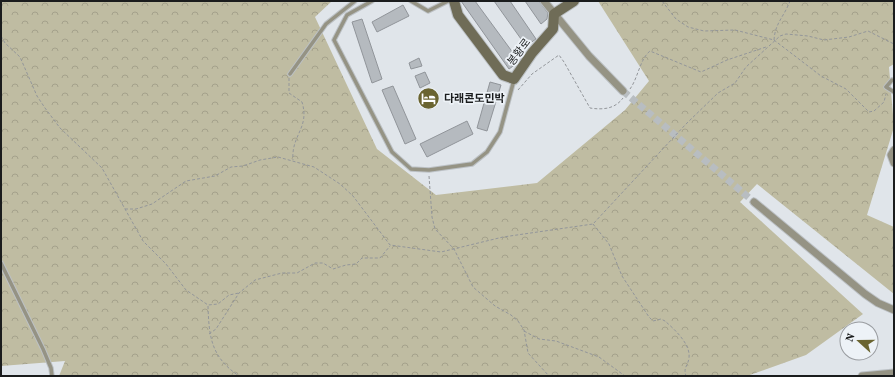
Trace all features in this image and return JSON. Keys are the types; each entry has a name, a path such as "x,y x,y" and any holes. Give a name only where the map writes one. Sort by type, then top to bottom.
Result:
{"street":[{"name":"봉황로","path":"454,1 458,15 503,75 514,79 532,53 553,29 554,14"},
{"path":"544,1 589,56 622,91"},
{"path":"554,14 574,1"},
{"path":"894,150 891,155 894,163"},
{"path":"754,202 865,294 878,303 894,310"},
{"path":"862,376 894,373"}],"lane":[{"path":"290,74 326,24 355,1"},
{"path":"372,1 347,15 334,40 392,152 411,169 428,170 472,164 487,152 500,132 514,79"},
{"path":"411,1 428,11 448,1"},
{"path":"892,80 886,88 894,92"},
{"path":"1,263 43,349 51,368 52,376"}],"path":[{"path":"662,1 676,19 688,27 704,31 736,30 774,40 822,76 846,89 868,112 874,111 884,102 886,88"},
{"path":"774,40 775,26 782,18 790,1"},
{"path":"125,209 136,209 152,204 186,181 215,176 231,167 243,166 271,158 293,160 317,168 347,190 390,245 436,253 504,236 593,224 686,124 718,93 735,83 746,67 780,36 786,34 808,36 824,40 849,37 868,31 894,44"},
{"path":"1,36 20,57 37,96 45,108 60,128 102,168 143,241 166,264 186,290 208,305 218,304 229,295 238,293"},
{"path":"511,89 518,90 532,74 559,55 590,108 601,110 618,105 636,81 646,55 650,51 701,72 726,60 767,47"},
{"path":"290,74 288,90 302,102 304,119 293,145 293,160"},
{"path":"428,170 434,225 454,249 473,287 495,306 515,318 524,330 538,339 556,340 599,357 625,376"},
{"path":"593,224 610,244 622,276 649,317 653,321 661,319 665,320 686,344 689,357 684,370 686,376"},
{"path":"208,334 216,329 238,293 255,280 282,273 297,273 315,263 323,263 332,269 356,264 362,258 380,258 390,245"},
{"path":"208,305 208,334 218,356 227,367 239,376"},
{"path":"524,330 528,353 549,376"}],"green space":[{"path":"1,1 332,1 315,17 377,149 436,195 537,183 625,110 649,81 598,1 894,1 894,64 889,67 894,127 867,215 894,227 894,294 757,184 740,202 863,314 853,321 839,321 839,331 806,355 747,376 59,376 65,361 1,366"}],"building":[{"path":"461,1 475,1 519,61 516,64 509,69"},
{"path":"494,1 510,1 536,39 526,46"},
{"path":"525,1 539,1 548,13 547,19 541,24"},
{"path":"403,5 409,16 377,32 372,22"},
{"path":"362,19 382,79 372,83 352,22"},
{"path":"419,58 422,66 411,69 409,63"},
{"path":"425,72 430,83 420,88 415,76"},
{"path":"490,82 501,85 487,131 477,128"},
{"path":"393,86 416,139 405,144 382,90"},
{"path":"467,121 473,134 427,157 420,144"}],"tunnel":[{"path":"623,91 754,202"}],"place":[{"name":"다래콘도민박","path":"428,98"}]}
